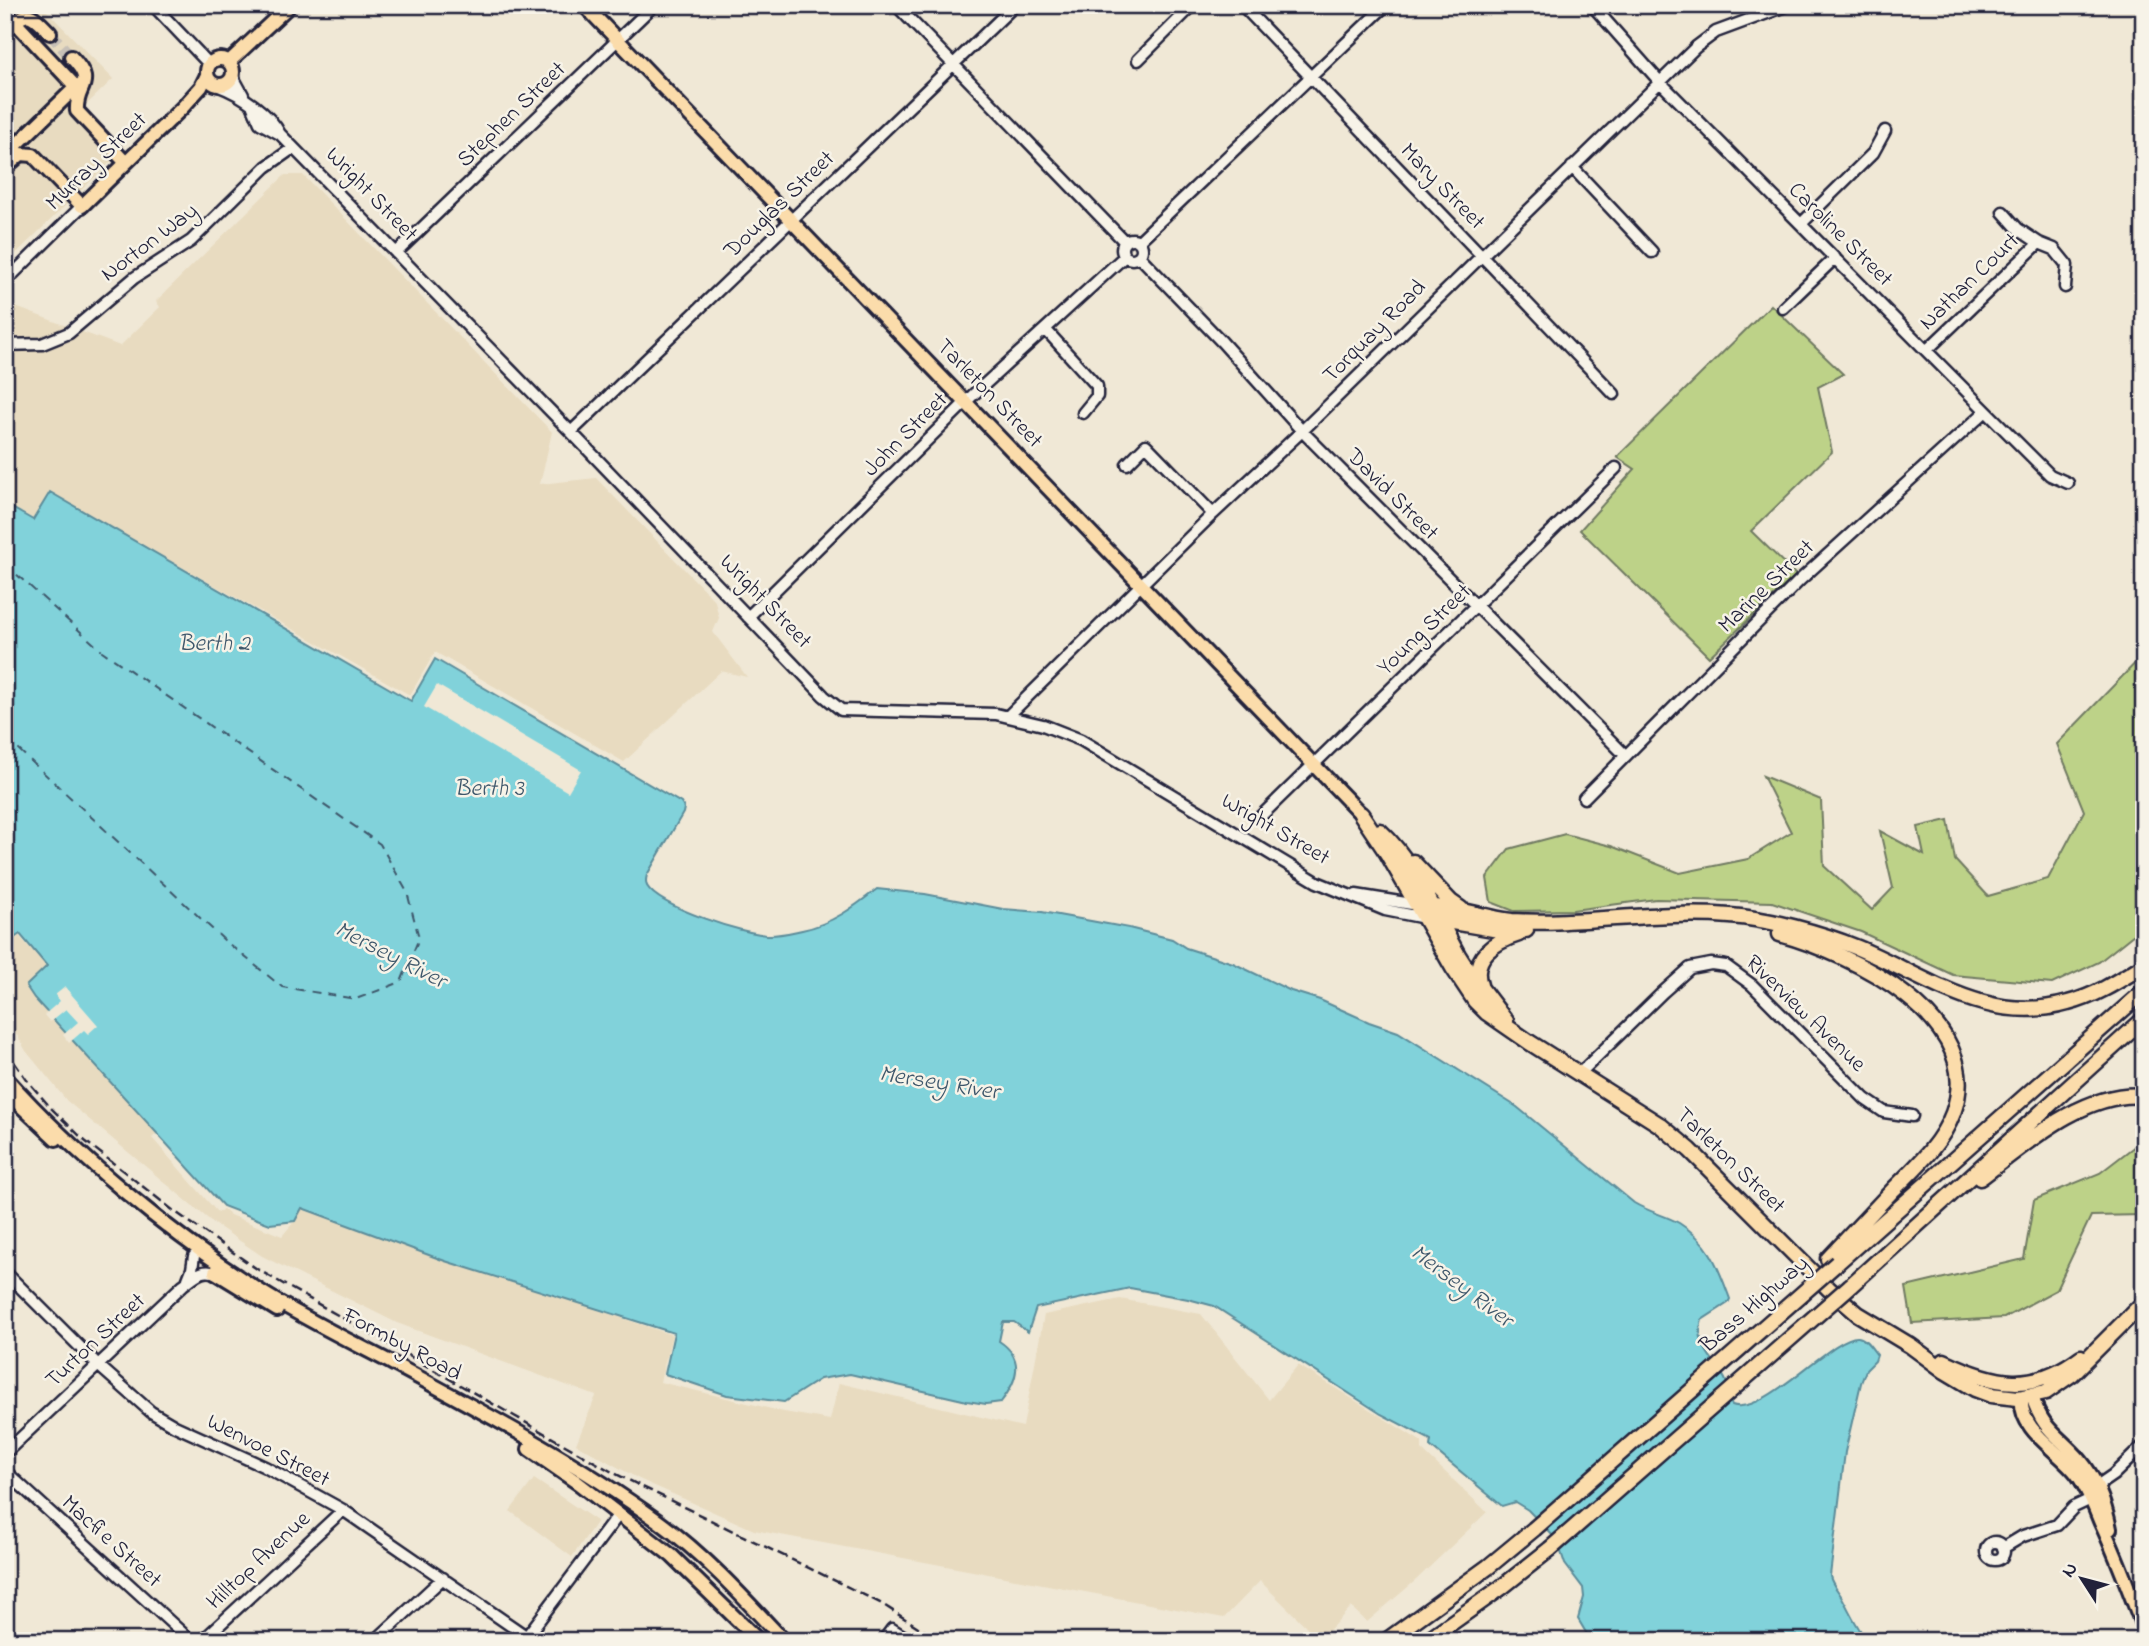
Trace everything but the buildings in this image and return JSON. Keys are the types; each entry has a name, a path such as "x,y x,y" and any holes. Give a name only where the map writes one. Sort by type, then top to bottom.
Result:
{"highway":[{"name":"Tarleton Street","path":"1361,814 1394,844 1452,968 1475,1001 1493,1018 1642,1112 1676,1137 1829,1289 1858,1314 1911,1346 1979,1377 2026,1392"},
{"name":"Tarleton Street","path":"1361,814 1425,909 1440,920 1459,956 1483,991 1518,1035"},
{"path":"1394,844 1451,902 1467,912"},
{"path":"1425,909 1467,912 1511,921 1572,922 1731,916 1810,931 1889,962 1962,998 1985,1005 2010,1008 2066,1004 2091,995 2144,965"},
{"path":"1651,917 1768,930 1830,951 1874,974 1922,1009 1947,1038 1955,1058 1957,1094 1953,1114 1930,1151 1832,1261"},
{"path":"1440,920 1499,930 1534,929 1572,922"},
{"path":"1483,991 1477,975 1479,962 1485,953 1500,941 1534,929"},
{"name":"Bass Highway","path":"1386,1641 1478,1575 1534,1529 1765,1326 1832,1261 2144,991"},
{"name":"Bass Highway","path":"1426,1641 1550,1549 1850,1286 2144,1020"},
{"path":"1913,1229 2028,1142 2081,1108 2117,1096 2144,1096"},
{"path":"2026,1392 2070,1364 2119,1326 2144,1302"},
{"path":"1443,1641 1511,1587 1550,1549"}],"main road":[{"path":"212,78 216,59 231,69 290,5"},
{"name":"Tarleton Street","path":"583,5 793,220 1361,814"},
{"path":"5,156 76,86 13,24 30,15 52,32"},
{"path":"73,55 82,70 84,86 76,103 77,111 126,163"},
{"name":"Murray Street","path":"82,206 212,78 227,83 231,69"},
{"path":"5,168 21,154 33,155 82,206"},
{"name":"Formby Road","path":"5,1077 61,1133 121,1187 221,1266 303,1315 537,1444 636,1506 690,1546 784,1641"},
{"name":"Formby Road","path":"5,1091 77,1159 218,1274 253,1297 436,1395 553,1464 684,1567 759,1641"},
{"path":"2026,1392 2044,1425 2079,1460 2094,1493 2144,1629"},
{"path":"636,1506 657,1529 653,1541"}],"street":[{"name":"Wright Street","path":"153,5 212,78 250,104"},
{"name":"Stephen Street","path":"396,253 654,5"},
{"path":"896,5 1125,242"},
{"name":"Douglas Street","path":"572,432 1015,5"},
{"path":"1138,60 1193,5"},
{"name":"Mary Street","path":"1242,5 1614,394"},
{"path":"1139,241 1386,5"},
{"name":"Caroline Street","path":"1592,5 1660,82 1986,411 2050,475 2068,483"},
{"name":"Torquay Road","path":"1008,716 1696,47 1716,32 1789,5"},
{"name":"Wright Street","path":"231,69 260,123 279,134 293,148 572,432 824,696 841,710 972,712 1008,716 1043,725 1081,740 1303,874 1339,891 1425,909"},
{"path":"1801,224 1873,153 1885,131"},
{"name":"Norton Way","path":"5,345 31,346 60,338 73,330 134,278 191,241 266,167 293,148"},
{"path":"1572,167 1651,252"},
{"name":"Murray Street","path":"12,275 82,206"},
{"name":"Nathan Court","path":"2003,212 2018,229 2054,249 2067,265 2065,287"},
{"path":"1133,239 1139,241 1142,250 1139,256 1132,259 1125,256 1122,247 1125,242 1133,239"},
{"name":"Nathan Court","path":"1927,350 2039,243"},
{"name":"John Street","path":"748,617 966,402 1125,256"},
{"name":"David Street","path":"1139,256 1222,342 1302,431 1625,755"},
{"path":"1783,308 1835,258"},
{"path":"1046,330 1097,386 1097,396 1083,413"},
{"name":"Marine Street","path":"1584,798 1800,580 1986,411"},
{"path":"1127,464 1146,445 1213,514"},
{"name":"Young Street","path":"1259,818 1616,468"},
{"name":"Riverview Avenue","path":"1580,1073 1690,968 1711,964 1726,966 1752,985 1865,1099 1884,1112 1912,1116"},
{"name":"Turton Street","path":"5,1453 183,1285 191,1275 194,1256"},
{"name":"Turton Street","path":"183,1285 202,1272 210,1270 218,1274"},
{"name":"Wenvoe Street","path":"5,1272 99,1366 151,1412 175,1426 265,1467 343,1510 528,1639"},
{"path":"2003,1548 2023,1536 2057,1525 2071,1509 2094,1493 2144,1445"},
{"name":"Macfie Street","path":"5,1471 191,1641"},
{"name":"Hilltop Avenue","path":"202,1641 343,1510"},
{"path":"528,1639 619,1514"},
{"path":"375,1641 443,1578"},
{"path":"883,1641 892,1629 911,1641"}],"shaded area":[{"path":"5,5 41,5 113,79 82,109 123,150 5,264"},
{"path":"285,175 303,175 552,432 540,484 596,478 715,601 719,618 713,632 747,677 721,671 624,762 435,652 410,695 53,495 37,521 5,503 5,303 120,346 160,307 156,301"},
{"path":"5,931 14,941 19,936 102,1026 160,1131 152,1138 218,1213 223,1209 230,1215 282,1236 298,1217 301,1209 672,1335 660,1382 784,1412 830,1420 839,1383 1023,1427 1044,1315 1120,1299 1201,1314 1269,1400 1298,1365 1422,1442 1422,1450 1487,1512 1415,1581 1367,1622 1351,1607 1320,1640 1260,1581 1224,1618 754,1530 639,1479 576,1444 596,1396 397,1323 262,1256 212,1222 67,1101 26,1051 5,1014"},
{"path":"534,1479 597,1521 572,1557 510,1511"}],"green space":[{"path":"1771,305 1843,374 1818,387 1832,452 1751,531 1796,575 1709,657 1580,530 1635,469 1617,457"},
{"path":"2144,654 2144,926 2099,962 2052,984 1953,975 1861,932 1772,902 1656,899 1573,910 1514,911 1491,902 1487,878 1509,849 1565,834 1611,846 1680,873 1748,859 1791,832 1763,776 1821,800 1824,866 1872,910 1893,888 1880,831 1924,855 1918,827 1948,820 1955,860 1988,896 2048,879 2084,811 2057,744"},
{"path":"2144,1139 2144,1215 2091,1216 2056,1290 2004,1318 1912,1323 1906,1287 2024,1259 2034,1200 2100,1173"}],"water":[{"path":"50,492 411,701 435,659 681,803 683,813 646,881 655,894 685,911 742,930 770,935 823,924 877,889 925,894 1003,909 1042,912 1129,928 1172,939 1186,948 1233,963 1291,991 1398,1032 1517,1107 1634,1203 1679,1223 1706,1247 1730,1299 1702,1320 1701,1337 1706,1351 1725,1379 1732,1405 1746,1405 1762,1399 1847,1340 1861,1338 1877,1355 1866,1370 1861,1383 1845,1452 1830,1576 1868,1641 1591,1641 1578,1619 1584,1597 1583,1588 1565,1564 1557,1540 1528,1510 1515,1502 1502,1506 1430,1446 1431,1440 1381,1414 1214,1306 1188,1299 1130,1288 1036,1308 1028,1332 1014,1322 1003,1322 999,1341 1013,1355 1016,1370 1012,1386 1001,1402 986,1404 967,1401 850,1374 820,1379 784,1402 727,1395 665,1374 674,1333 445,1261 302,1208 295,1221 270,1224 223,1206 34,998 26,986 47,966 20,934 13,939 5,930 5,504 33,520"}],"pier":[{"path":"437,685 581,770 568,792 424,707"},
{"path":"65,987 98,1025 88,1034 84,1030 69,1043 63,1035 78,1022 66,1009 50,1022 44,1015 60,1001 55,995"}],"ferry route":[{"path":"5,564 102,651 380,844 407,892 419,938 401,982 356,999 282,987 224,940 5,737"}],"tunnel":[{"path":"50,33 71,57"}],"railway":[{"path":"5,1049 51,1108 85,1141 174,1211 257,1269 614,1473 882,1604 940,1641"}],"water label":[{"name":"Berth 2","path":"214,644"},
{"name":"Berth 3","path":"489,789"},
{"name":"Mersey River","path":"390,956"},
{"name":"Mersey River","path":"939,1084"},
{"name":"Mersey River","path":"1461,1287"}]}
